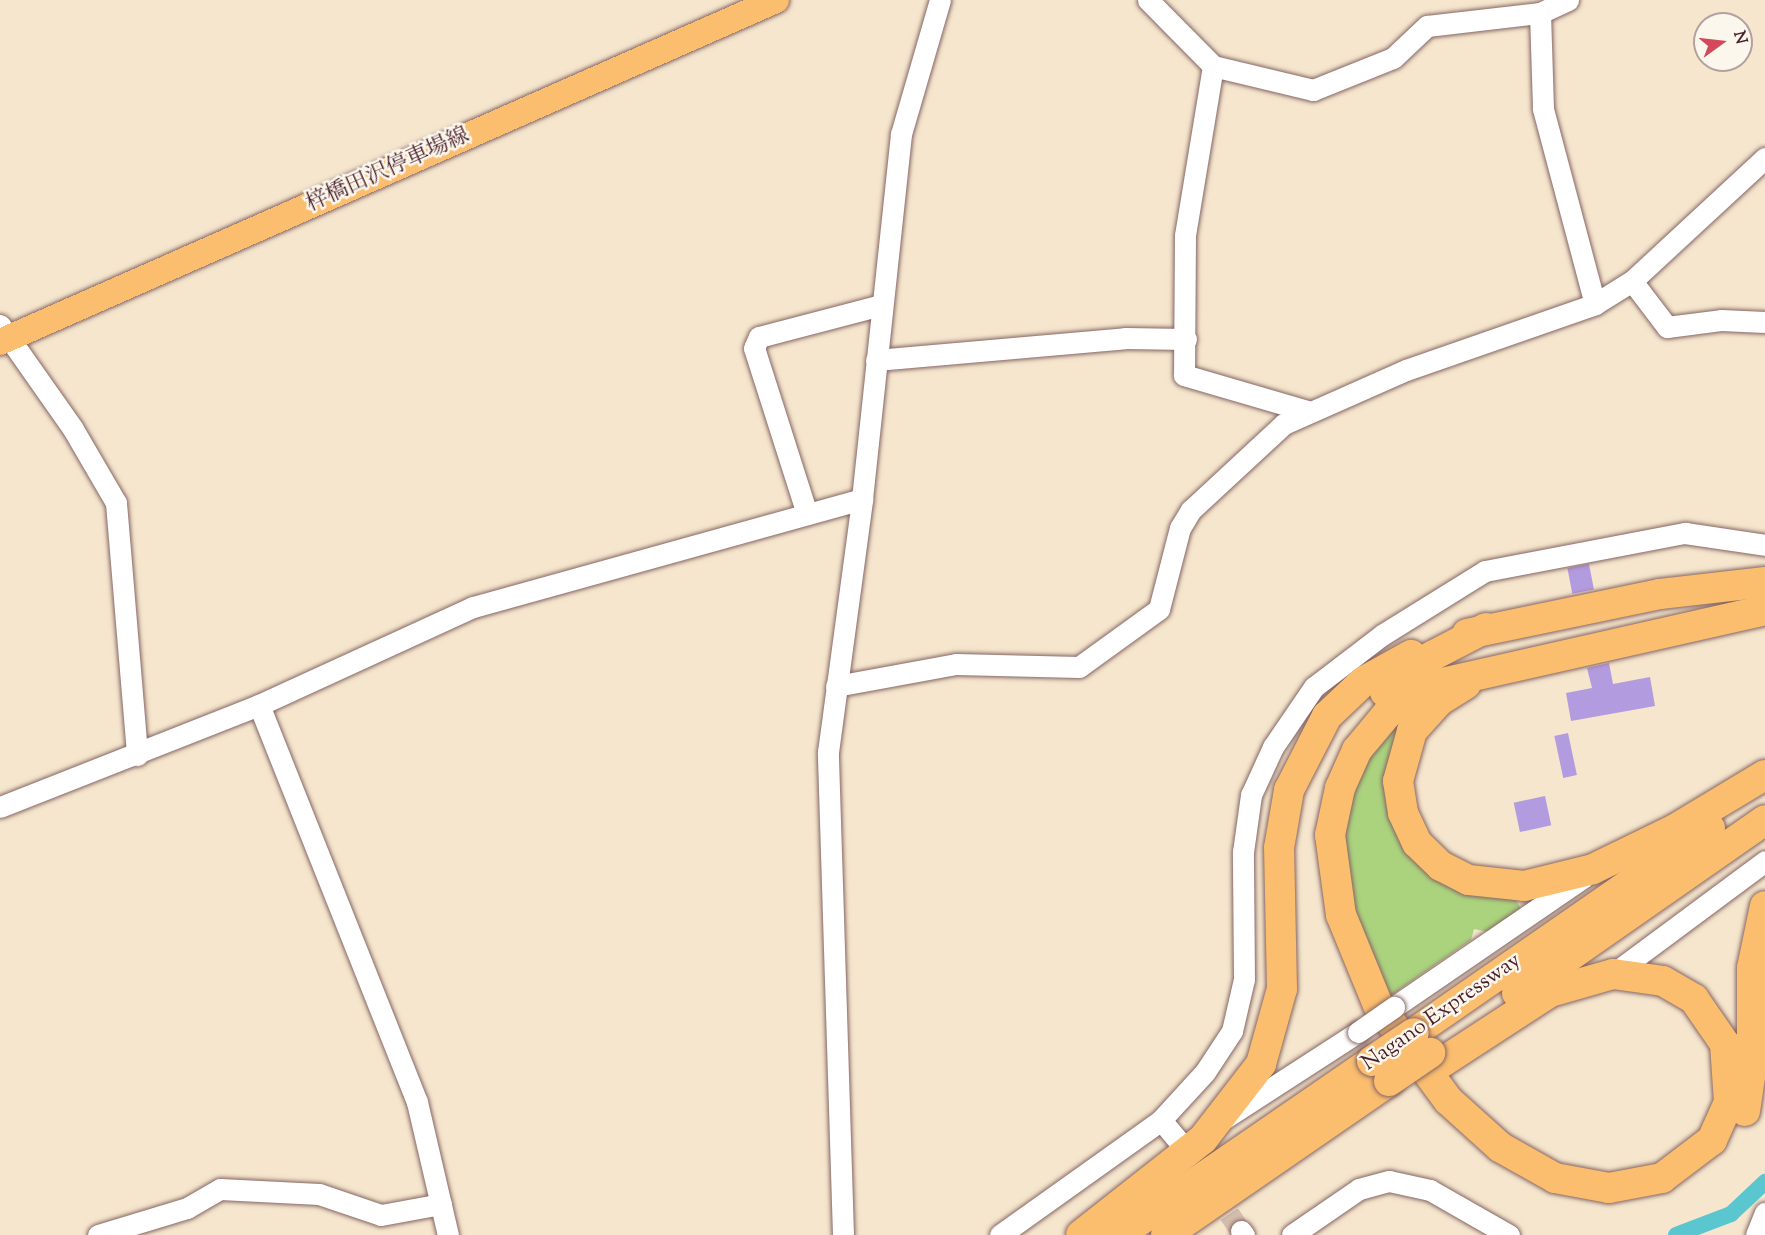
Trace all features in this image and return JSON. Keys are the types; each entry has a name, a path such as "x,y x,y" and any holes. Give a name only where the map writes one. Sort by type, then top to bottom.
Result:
{"highway":[{"path":"1081,1235 1222,1120 1261,1064 1278,1014 1283,964 1282,817 1313,735 1379,671 1486,628 1660,594 1765,582"},
{"path":"1387,1079 1427,1051 1550,992 1613,974 1663,981 1694,999 1721,1036 1731,1082 1722,1122 1702,1152 1662,1178 1609,1188 1572,1183 1537,1170 1463,1116 1404,1045 1378,1005 1341,915 1330,835 1340,788 1357,750 1387,714 1425,687 1521,662 1765,610"},
{"path":"1486,628 1432,656 1363,713 1329,769 1313,829 1318,891 1345,974 1392,1060 1434,1113 1495,1165 1559,1197 1624,1204 1687,1186 1732,1142 1746,1108 1752,969 1765,906"},
{"path":"1521,662 1460,687 1424,715 1400,764 1403,813 1427,855 1469,880 1524,886 1593,869 1765,775"},
{"name":"Nagano Expressway","path":"1427,1051 1765,790"},
{"name":"Nagano Expressway","path":"1166,1235 1427,1051 1765,820"},
{"name":"Nagano Expressway","path":"1119,1235 1387,1079"}],"main road":[{"name":"梓橋田沢停車場線","path":"2,335 776,0"}],"street":[{"path":"843,1235 828,752 862,499 901,134 940,0"},
{"path":"1148,0 1213,66 1313,90 1394,58 1427,26 1540,13 1568,0"},
{"path":"1540,13 1543,109 1595,304"},
{"path":"1213,66 1185,235 1184,375 1307,411"},
{"path":"836,686 956,664 1060,671 1087,663 1159,609 1180,528 1208,489 1307,411 1595,304 1632,280 1765,158"},
{"path":"1632,280 1667,327 1721,320 1765,322"},
{"path":"807,514 754,348 759,337 881,305"},
{"path":"2,335 73,429 116,503 137,755"},
{"path":"876,360 1125,338 1186,339"},
{"path":"0,807 137,755 259,705 473,606 862,499"},
{"path":"1000,1235 1161,1120 1205,1072 1238,1015 1244,979 1243,852 1251,795 1272,747 1314,687 1382,635 1485,571 1684,533 1765,545"},
{"path":"259,705 417,1102 448,1235"},
{"path":"1613,974 1765,861"},
{"path":"1222,1120 1358,1032 1593,869"},
{"path":"1161,1120 1177,1139"},
{"path":"1292,1235 1359,1189 1389,1181 1430,1190 1509,1235"},
{"path":"98,1235 187,1208 220,1189 319,1194 381,1215 441,1204"},
{"path":"1756,1235 1765,1213"}],"green space":[{"path":"1399,713 1407,721 1398,824 1516,900 1521,909 1489,932 1474,929 1471,940 1387,998 1345,882 1341,819 1353,780"}],"building":[{"path":"1589,564 1594,590 1572,594 1567,568"},
{"path":"1609,663 1613,684 1650,677 1655,706 1571,721 1566,693 1592,688 1587,668"},
{"path":"1568,733 1577,775 1563,778 1554,736"},
{"path":"1545,796 1551,825 1520,832 1514,803"}],"waterway":[{"path":"1676,1235 1731,1214 1765,1182"}],"tunnel":[{"path":"1212,1188 1241,1231"}]}
